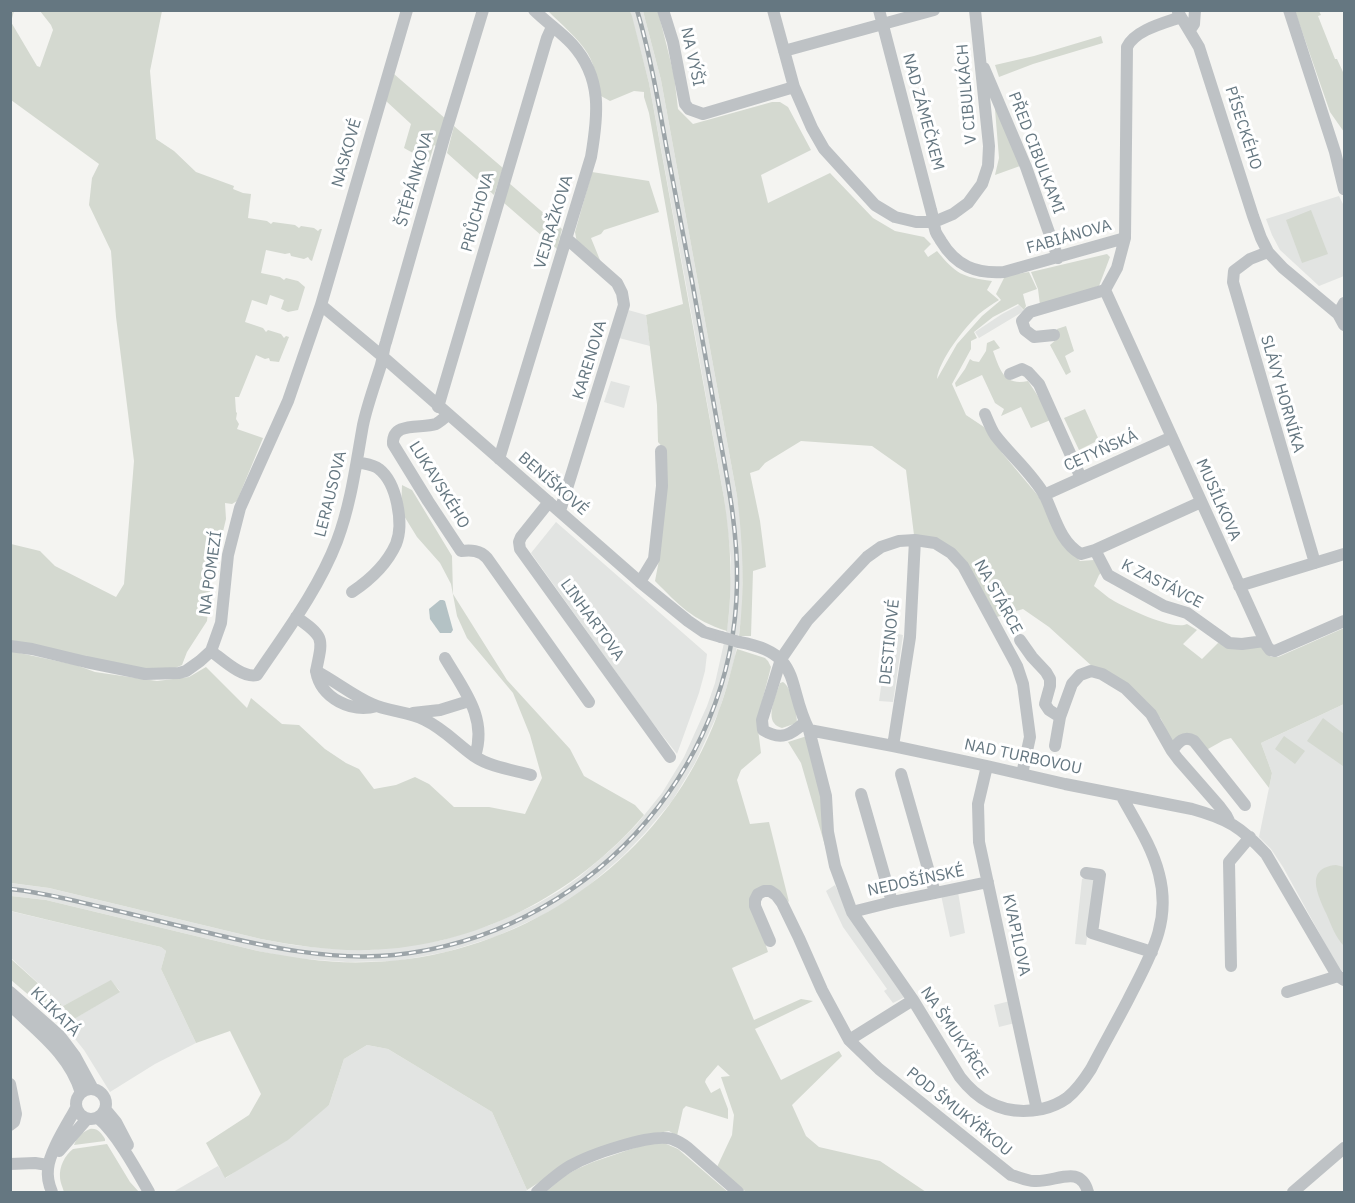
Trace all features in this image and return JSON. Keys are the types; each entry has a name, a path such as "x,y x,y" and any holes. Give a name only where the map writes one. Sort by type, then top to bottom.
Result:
{"street":[{"name":"NASKOVÉ","path":"321,305 407,10"},
{"name":"ŠTĚPÁNKOVA","path":"382,356 483,10"},
{"name":"VEJRAŽKOVA","path":"499,459 591,158 596,126 597,104 593,80 584,60 572,43 534,10"},
{"name":"NA VÝŠI","path":"663,10 673,42 685,104 689,109 703,114 794,87"},
{"path":"773,10 794,87 824,149 875,205 895,217 916,222 934,222"},
{"name":"NAD ZÁMEČKEM","path":"879,10 934,222"},
{"path":"784,51 934,10"},
{"name":"V CIBULKÁCH","path":"934,222 953,214 968,203 982,184 988,166 989,146 975,10"},
{"path":"1190,30 1194,24 1195,10"},
{"path":"1289,10 1340,152 1344,189"},
{"path":"1125,238 1127,47 1130,41 1141,33 1179,14"},
{"name":"PÍSECKÉHO","path":"1179,14 1199,47 1253,216 1268,252"},
{"name":"PRŮCHOVA","path":"443,411 500,193 552,27"},
{"name":"PŘED CIBULKAMI","path":"981,62 990,78 1026,167 1058,258"},
{"name":"FABIÁNOVA","path":"934,222 935,230 945,248 956,260 968,267 992,273 1058,258 1125,238"},
{"name":"KARENOVA","path":"560,511 624,305 617,283 566,238"},
{"name":"FABIÁNOVA","path":"1105,290 1117,268 1125,238"},
{"path":"1268,252 1283,268 1342,314"},
{"name":"SLÁVY HORNÍKA","path":"1268,252 1250,259 1234,271 1233,282 1315,563"},
{"path":"1054,335 1034,337 1024,330 1022,321 1030,312 1105,290"},
{"name":"MUSÍLKOVA","path":"1105,290 1264,641"},
{"name":"BENÍŠKOVÉ","path":"321,305 688,621 704,632 758,645 781,659"},
{"name":"NA POMEZÍ","path":"211,651 221,623 228,555 240,508 288,401 321,305"},
{"name":"LERAUSOVA","path":"211,651 244,674 257,675 296,617 325,568 345,517 364,423 382,356"},
{"path":"1010,374 1022,369 1039,384 1082,478"},
{"name":"LUKAVSKÉHO","path":"443,411 436,424 399,429 394,435 393,444 461,551 476,551 487,558 589,702"},
{"path":"985,414 994,434 1032,477 1044,495 1064,538 1072,549 1081,554 1095,550 1201,502"},
{"name":"CETYŇSKÁ","path":"1044,495 1172,437"},
{"path":"640,582 654,559 662,486 661,451"},
{"path":"352,592 372,577 389,556 399,532 400,513 384,474 369,464 357,462"},
{"name":"LINHARTOVA","path":"549,502 521,537 520,549 670,757"},
{"name":"NA STÁRCE","path":"781,659 807,621 867,557 881,547 900,541 915,540 935,543 951,553 963,566 1017,666 1023,684 1030,737 1022,774"},
{"name":"DESTINOVÉ","path":"893,746 910,637 915,540"},
{"name":"K ZASTÁVCE","path":"1095,550 1108,575 1164,606 1187,613 1230,643 1264,641"},
{"path":"1239,586 1344,554"},
{"path":"296,617 308,625 319,637 321,647 316,671 353,694 378,706 411,713 426,720 475,756 493,765 531,775"},
{"path":"1264,641 1270,650 1275,651 1344,621"},
{"name":"NA STÁRCE","path":"1020,640 1050,679 1046,704 1049,710 1060,717"},
{"path":"10,646 145,674 186,671 211,651"},
{"path":"444,658 473,708 479,726 475,756"},
{"path":"781,659 762,720 763,730 781,736 807,726"},
{"name":"NA ŠMUKÝŘCE","path":"781,659 793,680 807,726 826,796 828,832 835,866 852,912 913,1000 968,1088 992,1104 1022,1112 1050,1107 1066,1099 1091,1069 1152,952 1161,925 1162,898 1159,875 1149,846 1121,795"},
{"name":"NAD TURBOVOU","path":"1060,717 1072,684 1080,675 1091,671 1102,674 1125,688 1151,714 1172,751 1229,821"},
{"path":"411,713 440,710 469,701"},
{"path":"1054,746 1060,717"},
{"name":"NAD TURBOVOU","path":"807,726 1192,809 1229,821 1250,837 1266,854 1341,978"},
{"path":"1172,751 1176,744 1183,739 1190,738 1245,805"},
{"name":"KVAPILOVA","path":"987,766 978,804 979,842 1037,1110"},
{"path":"901,774 935,893"},
{"path":"861,794 892,902"},
{"path":"1231,966 1229,862 1250,837"},
{"path":"1086,873 1100,875 1092,933 1152,952"},
{"name":"NEDOŠÍNSKÉ","path":"852,912 988,882"},
{"name":"POD ŠMUKÝŘKOU","path":"770,940 755,906 758,894 764,891 770,891 782,903 822,990 849,1040 879,1069 1011,1175 1035,1182 1072,1176 1081,1179 1088,1192"},
{"path":"1287,992 1341,978"},
{"name":"KLIKATÁ","path":"10,992 60,1036 75,1056 87,1091"},
{"path":"849,1040 913,1000"},
{"name":"KLIKATÁ","path":"10,1005 68,1062 87,1091"},
{"path":"10,1084 15,1114 14,1122 10,1125"},
{"path":"10,1164 48,1164 97,1116 107,1103 105,1096 98,1090 87,1091 77,1099 76,1108 56,1145 48,1164 48,1180 52,1192"},
{"path":"76,1108 81,1116 97,1116 137,1171 149,1192"},
{"path":"537,1192 563,1170 580,1161 626,1145 665,1138 688,1148 738,1192"},
{"path":"1293,1192 1344,1148"}],"shaded area":[{"path":"10,11 14,11 11,22 37,66 40,67 53,30 40,11 162,11 150,71 156,139 174,151 196,172 234,186 233,189 243,193 251,194 248,218 267,221 271,224 273,222 295,225 299,228 301,226 314,228 318,231 322,229 312,261 308,257 304,259 291,256 290,253 266,250 261,273 284,280 286,278 298,281 305,287 298,310 288,312 281,309 284,300 270,295 267,305 252,300 245,322 263,328 266,332 268,330 281,334 284,338 289,337 279,362 256,355 239,397 235,397 236,419 239,424 237,429 263,438 237,501 232,504 225,503 226,519 211,582 207,621 187,652 182,665 166,672 122,667 11,644 11,544 40,551 55,566 116,597 124,584 134,461 116,317 111,251 89,205 92,178 99,164 11,100"},
{"path":"548,11 630,11 632,16 649,83 724,498 730,564 727,631 695,617 655,581 659,560 665,450 658,442 657,405 646,315 683,304 644,92 634,91 610,101 601,96 588,54"},
{"path":"630,11 643,11 661,80 742,530 742,615 735,657 719,711 695,763 672,801 623,856 566,902 495,937 446,952 397,961 347,962 291,958 46,900 11,896 10,883 49,888 293,945 370,950 420,944 443,940 490,925 535,905 559,891 614,847 637,824 662,793 684,757 715,683 729,614 731,560 724,498 649,83"},
{"path":"643,11 658,11 674,75 678,109 693,124 772,102 780,102 788,107 811,150 761,175 768,203 830,173 873,218 895,231 924,237 931,244 924,251 928,257 937,251 949,265 960,273 992,281 987,290 999,300 979,314 960,335 942,363 937,379 957,344 982,316 1001,300 996,294 1005,276 1029,272 1037,289 1023,294 1026,306 1024,310 1018,304 993,317 974,332 977,338 971,341 971,349 952,384 966,415 984,427 1003,454 1040,498 1061,542 1080,561 1094,560 1101,573 1094,586 1109,598 1136,612 1171,624 1187,624 1197,630 1183,644 1202,659 1218,643 1232,646 1259,645 1271,657 1278,657 1344,628 1344,704 1261,743 1272,773 1269,788 1231,738 1208,749 1172,742 1161,719 1146,701 1094,668 1049,627 1023,609 997,617 966,561 914,535 906,470 872,446 801,441 765,463 759,470 750,473 760,521 766,567 753,571 751,636 739,636 743,566 737,496 661,80"},
{"path":"1295,11 1319,11 1321,15 1318,16 1335,59 1344,72 1344,132 1330,112"},
{"path":"1101,36 1103,43 999,77 995,65"},
{"path":"394,74 447,120 439,148 434,145 429,162 404,148 411,124 386,101"},
{"path":"994,97 1020,166 995,175 999,158"},
{"path":"454,126 503,168 494,195 447,153"},
{"path":"592,172 649,181 659,212 604,230 601,234 591,238 602,265 577,243 575,232"},
{"path":"509,183 562,229 557,249 504,203"},
{"path":"1339,196 1344,206 1344,276 1319,286 1280,250 1266,219"},
{"path":"1311,210 1328,254 1302,263 1286,220"},
{"path":"1107,254 1110,257 1099,286 1040,305 1038,289 1031,272"},
{"path":"1019,305 1024,311 979,338 975,332"},
{"path":"628,310 646,315 650,346 619,338"},
{"path":"1066,326 1074,351 1065,356 1071,372 1066,375 1050,345 1058,338 1057,329"},
{"path":"994,340 1000,348 993,351 1004,375 1013,381 1028,381 1053,419 1031,428 1021,407 1001,416 1004,409 995,403 982,375 956,387 955,383 970,359 979,362 986,351 987,343"},
{"path":"611,381 630,386 624,408 604,402"},
{"path":"1085,409 1099,440 1079,450 1064,418"},
{"path":"402,485 412,490 452,556 453,594 507,680 570,749 584,776 635,805 644,815 617,844 555,892 485,927 447,939 408,947 369,950 315,948 261,939 49,888 11,883 10,651 76,665 95,672 157,681 189,677 206,667 247,708 251,698 282,724 299,725 325,749 359,769 374,789 396,785 415,777 429,784 454,807 489,807 525,814 542,778 530,735 513,693 467,638 457,616 451,584 440,563 417,537 401,511"},
{"path":"556,522 707,654 699,693 677,754 531,553"},
{"path":"440,600 445,601 453,630 451,633 440,633 430,619 429,609"},
{"path":"889,632 903,635 893,702 879,701"},
{"path":"737,649 765,658 771,667 757,721 761,753 741,770 737,780 750,824 769,822 789,902 777,891 752,902 768,952 732,968 754,1020 801,999 813,1001 755,1029 781,1080 839,1051 842,1056 792,1105 806,1136 819,1147 880,1161 926,1192 746,1192 717,1167 732,1135 734,1115 721,1077 730,1076 718,1065 705,1082 711,1093 720,1088 728,1109 728,1119 686,1106 683,1109 677,1136 669,1131 647,1135 573,1161 527,1190 492,1112 388,1049 367,1045 344,1059 329,1105 288,1140 225,1178 206,1143 249,1115 261,1094 230,1031 196,1043 161,969 166,951 161,947 11,911 11,896 46,900 258,951 328,961 371,962 420,957 468,946 515,928 559,905 600,877 636,844 668,806 695,764 722,702"},
{"path":"783,682 791,695 797,723 782,728 774,723 772,714 773,703 780,683"},
{"path":"1344,704 1344,972 1339,969 1283,867 1271,849 1259,837 1272,773 1261,743"},
{"path":"1323,718 1344,734 1343,766 1307,741"},
{"path":"807,736 823,795 830,863 801,763 788,742"},
{"path":"1284,736 1305,751 1295,764 1275,749"},
{"path":"1336,865 1344,867 1344,946 1332,926 1317,891 1316,883 1320,871"},
{"path":"1082,879 1095,879 1086,945 1075,944"},
{"path":"835,885 845,906 905,997 893,1003 884,991 887,989 843,927 826,891"},
{"path":"958,892 965,933 950,937 941,895"},
{"path":"10,911 161,947 166,951 161,969 196,1043 155,1064 110,1092 84,1050 64,1025 120,991 111,981 63,1006 11,958"},
{"path":"10,958 63,1006 111,980 120,992 64,1025 11,980"},
{"path":"1010,1001 1015,1023 999,1027 994,1005"},
{"path":"367,1045 388,1049 492,1112 527,1190 525,1192 173,1192 218,1166 226,1178 329,1105 344,1059"},
{"path":"90,1129 99,1131 105,1141 74,1145 80,1135"},
{"path":"664,1143 678,1149 728,1192 546,1192 564,1176 593,1162 646,1144"},
{"path":"107,1144 130,1182 139,1192 64,1192 60,1169 67,1154 73,1149"}],"railway":[{"path":"10,889 56,896 228,938 275,947 346,956 394,955 463,941 527,915 585,879 636,834 677,780 709,720 729,654 737,584 736,547 730,493 692,281 653,77 637,10"}]}
